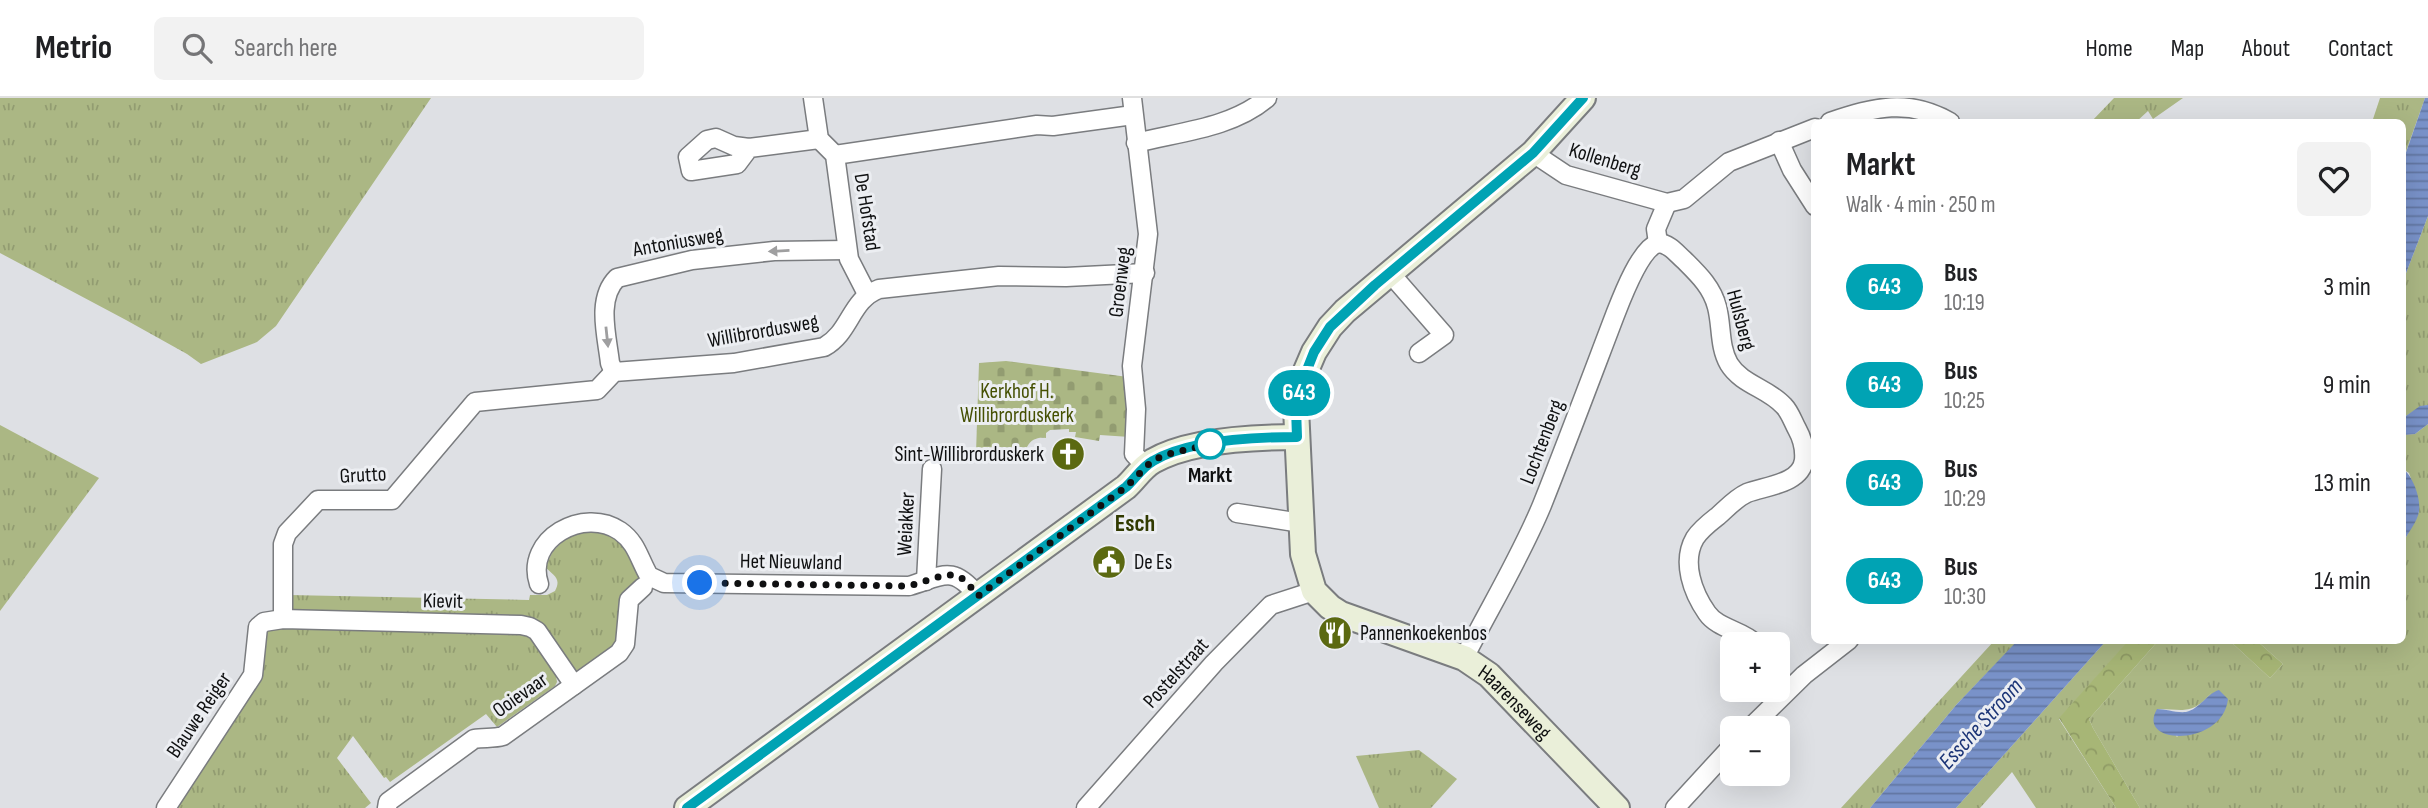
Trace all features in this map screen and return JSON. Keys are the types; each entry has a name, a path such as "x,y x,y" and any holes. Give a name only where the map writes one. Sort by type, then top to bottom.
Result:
{"street":[{"path":"749,148 819,139 813,98"},
{"path":"1136,143 1220,123 1248,112 1267,98"},
{"path":"1314,592 1303,554 1297,437 1298,397 1314,352 1337,319 1533,153 1583,98"},
{"path":"1839,119 1876,106 1901,103 1919,106 1946,119"},
{"path":"835,155 1037,125 1053,126 1133,106"},
{"name":"Groenweg","path":"1133,106 1148,234 1132,366 1136,409 1134,454 1145,466"},
{"path":"1658,243 1656,229 1667,202 1684,199 1729,162 1811,129"},
{"name":"De Hofstad","path":"819,139 835,155 849,259 867,294"},
{"path":"1779,141 1792,170 1811,200"},
{"name":"Kollenberg","path":"1533,153 1566,175 1667,202"},
{"name":"Hulsberg","path":"1658,243 1670,247 1706,281 1718,309 1724,353 1732,370 1784,406 1808,432 1804,464 1796,474 1782,483 1745,494 1733,502 1702,529 1690,551 1691,583 1707,613 1716,622 1740,632"},
{"name":"Lochtenberg","path":"1464,658 1542,505 1634,272 1652,245 1658,243"},
{"name":"Antoniusweg","path":"614,372 610,363 605,299 609,286 617,278 692,260 774,251 847,250"},
{"path":"867,294 879,289 999,276 1066,277 1145,273"},
{"path":"1390,273 1444,335 1419,353"},
{"name":"Willibrordusweg","path":"614,372 734,363 824,346 833,342 841,333 867,294"},
{"name":"Grutto","path":"282,619 284,539 317,500 392,500 475,402 597,390 614,372"},
{"path":"687,808 1126,487 1145,466 1165,455 1200,446 1243,439 1297,437"},
{"name":"Weiakker","path":"926,581 932,469"},
{"path":"1237,513 1301,523"},
{"name":"Het Nieuwland","path":"539,584 536,574 540,556 548,542 559,530 587,522 603,523 618,529 631,539 649,576 664,583 909,586 945,575 955,575 965,580 978,596"},
{"name":"Ooievaar","path":"387,808 388,802 474,739 503,736 619,653 625,644 629,600 643,587"},
{"name":"Haarenseweg","path":"1314,592 1329,607 1341,614 1464,658 1497,681 1617,808"},
{"name":"Postelstraat","path":"1086,808 1214,663 1271,604 1314,592"},
{"name":"Kievit","path":"282,619 530,627 537,631 574,685"},
{"name":"Blauwe Reiger","path":"166,808 253,675 258,627 264,622 282,619"},
{"path":"1790,678 1843,644"},
{"path":"1675,808 1720,759"}],"green space":[{"path":"0,98 431,98 276,326 257,342 201,364 126,320 0,253"},
{"path":"2114,98 2183,98 2153,119 2148,111 2139,119 2094,119"},
{"path":"2380,98 2425,98 2406,152 2406,119 2373,119"},
{"path":"2428,216 2428,405 2406,416 2406,273"},
{"name":"Kerkhof H. Willibrorduskerk","path":"1006,361 1128,377 1130,437 1100,435 1099,441 1075,437 1076,432 1069,432 1069,429 1050,430 1046,433 1046,438 1035,439 1027,447 1031,459 1024,458 1024,455 976,453 979,363"},
{"path":"2428,424 2428,808 2140,808 2089,719 2155,644 2233,644 2270,678 2283,664 2260,644 2406,644 2406,537 2419,512 2416,493 2406,471 2406,435 2415,434","holes":["2212,692 2177,737 2157,709 2187,710 2199,705"]},
{"path":"0,425 99,478 0,611"},
{"path":"596,531 617,535 616,539 629,553 641,578 619,645 579,672 569,668 534,618 301,615 290,609 289,595 529,600 530,595 547,595 555,591 557,580 545,567 545,562 563,541 561,537 568,532"},
{"path":"273,627 527,631 558,673 557,682 497,727 486,714 390,782 384,778 353,736 337,758 371,803 365,808 172,808 195,781 258,684 263,673 264,634"},
{"path":"1991,644 2015,644 1957,704 1870,808 1841,808"},
{"path":"2103,644 2126,644 2059,719 2116,808 2036,808 2012,772 1980,808 1956,808"},
{"path":"2125,644 2155,644 2089,719 2140,808 2116,808 2059,718"},
{"path":"2233,644 2260,644 2283,664 2270,678"},
{"path":"1419,750 1457,779 1431,808 1379,808 1356,756"}],"water":[{"path":"2425,98 2428,98 2428,216 2406,273 2406,152"},
{"path":"2428,405 2428,424 2415,434 2406,435 2406,416 2420,406"},
{"path":"2406,471 2417,494 2417,519 2406,538"},
{"name":"Essche Stroom","path":"2014,644 2103,644 1956,808 1870,808 1957,704"},
{"path":"2219,690 2228,699 2223,715 2212,726 2198,733 2182,736 2168,735 2158,730 2154,721 2157,709 2186,712"}],"bus line":[{"name":"643","path":"687,808 1126,487 1152,461 1200,446 1243,439 1297,437 1296,408 1301,385 1314,352 1330,327 1375,285 1533,153 1583,98"}],"place":[{"name":"Markt","path":"1210,444"},
{"name":"Sint-Willibrorduskerk","path":"1068,454"},
{"name":"De Es","path":"1109,562"},
{"name":"Pannenkoekenbos","path":"1335,633"}],"district":[{"name":"Esch","path":"1135,523"}],"route":[{"path":"700,583 909,586 945,575 955,575 965,580 978,596 1126,487 1152,461 1165,455 1210,444"}]}
